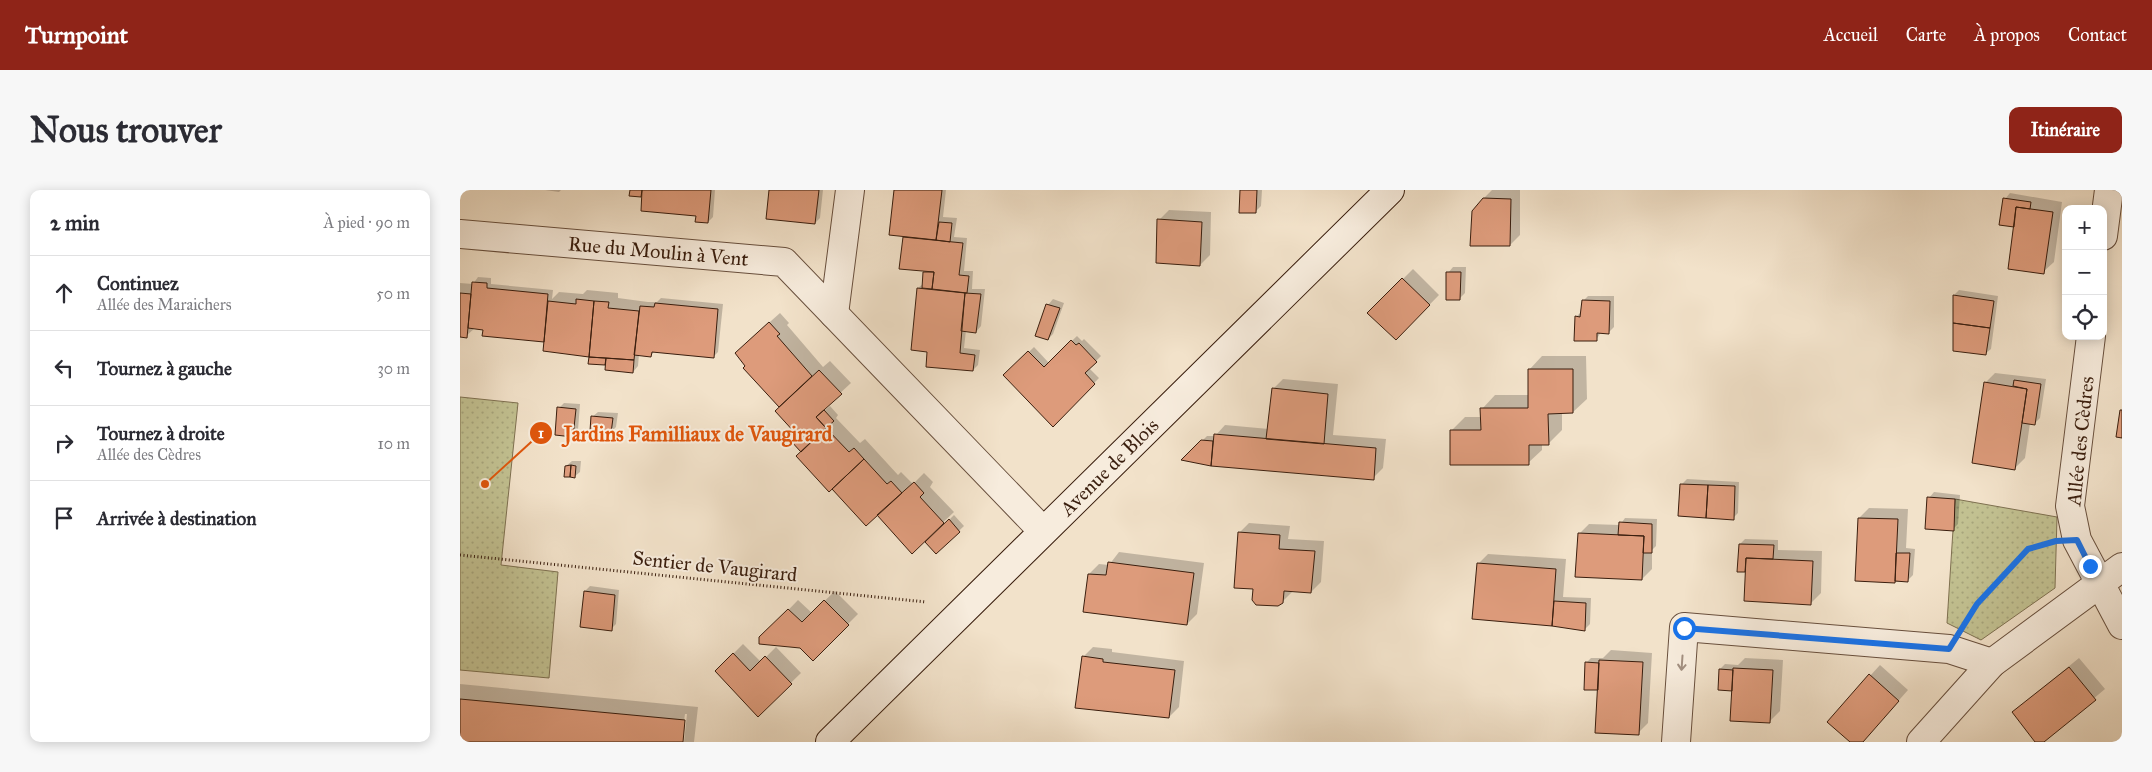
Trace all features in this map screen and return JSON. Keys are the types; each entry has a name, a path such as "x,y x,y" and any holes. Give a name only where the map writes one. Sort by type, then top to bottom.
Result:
{"street":[{"path":"834,314 850,190"},
{"name":"Avenue de Blois","path":"830,742 1390,190"},
{"path":"2107,205 2109,190"},
{"name":"Rue du Moulin à Vent","path":"460,234 784,262 1043,531"},
{"name":"Allée des Cèdres","path":"2091,340 2070,506 2077,540 2122,625"},
{"path":"1921,742 1992,663 2122,568"},
{"path":"1676,742 1684,628 1949,649 1992,663"}],"path":[{"path":"1949,649 1977,604 2028,549 2056,541 2077,540"},
{"name":"Sentier de Vaugirard","path":"460,555 967,606"}],"shaded area":[{"path":"460,397 518,403 501,565 558,572 549,678 460,670"},
{"path":"1955,499 2057,517 2055,588 1981,640 1947,623"}],"building":[{"path":"630,190 642,190 641,197 629,196"},
{"path":"642,190 711,190 708,223 695,222 696,216 641,211"},
{"path":"769,190 819,190 815,224 766,219"},
{"path":"894,190 942,190 936,240 889,235"},
{"path":"1240,190 1257,190 1256,213 1239,213"},
{"path":"1483,198 1511,199 1510,246 1470,246 1472,211"},
{"path":"2003,198 2031,202 2030,209 2016,207 2014,227 1999,225"},
{"path":"2016,207 2053,212 2044,274 2008,269"},
{"path":"1157,219 1202,222 1200,266 1156,263"},
{"path":"939,222 952,223 950,242 936,240"},
{"path":"903,237 963,243 959,275 969,276 967,293 932,289 934,272 899,269"},
{"path":"923,272 934,272 932,289 922,288"},
{"path":"1446,272 1461,272 1460,300 1446,300"},
{"path":"1402,278 1430,305 1396,340 1367,313"},
{"path":"472,282 487,283 487,288 548,294 544,342 482,336 483,330 468,328"},
{"path":"917,288 965,293 960,353 975,355 973,371 926,367 927,352 911,350"},
{"path":"460,293 471,294 467,338 460,337"},
{"path":"965,293 981,294 976,333 961,331"},
{"path":"1953,295 1994,301 1990,328 1953,323"},
{"path":"576,299 594,301 589,357 543,351 548,301 576,304"},
{"path":"1582,300 1610,301 1609,334 1597,333 1597,341 1574,341 1575,316 1580,317"},
{"path":"594,301 609,302 608,308 639,311 634,360 589,357"},
{"path":"655,303 718,309 714,358 652,352 651,357 634,355 640,306 654,307"},
{"path":"1046,304 1060,308 1048,340 1035,336"},
{"path":"769,322 780,334 777,336 812,376 779,407 743,368 745,366 735,353"},
{"path":"1953,323 1990,328 1986,355 1953,351"},
{"path":"1071,340 1076,345 1079,343 1097,362 1085,373 1095,384 1053,427 1003,375 1028,351 1044,367"},
{"path":"589,357 606,358 605,365 588,364"},
{"path":"606,358 634,360 633,373 605,370"},
{"path":"1528,369 1573,369 1573,413 1548,414 1549,445 1529,445 1529,465 1450,465 1450,430 1481,430 1480,408 1528,408"},
{"path":"819,370 842,394 816,417 826,428 801,452 790,440 796,434 775,411"},
{"path":"2014,380 2041,384 2035,425 2022,423 2027,389 2013,386"},
{"path":"1984,382 2027,389 2015,470 1972,463"},
{"path":"1272,388 1328,394 1324,444 1266,439"},
{"path":"557,407 576,409 573,437 555,435"},
{"path":"824,410 834,421 826,428 816,417"},
{"path":"2120,410 2122,410 2122,438 2116,437"},
{"path":"591,416 613,418 611,433 590,431"},
{"path":"826,428 849,452 854,448 864,459 829,492 796,456"},
{"path":"1214,434 1376,448 1374,480 1211,466"},
{"path":"1201,440 1213,441 1211,466 1181,460"},
{"path":"864,459 887,484 891,481 902,493 866,526 832,489"},
{"path":"571,465 576,466 575,478 570,477"},
{"path":"571,465 570,477 564,477 565,466"},
{"path":"914,482 924,493 920,497 944,523 912,554 877,515"},
{"path":"1680,484 1708,485 1706,518 1678,516"},
{"path":"1708,485 1735,486 1734,520 1706,518"},
{"path":"1927,497 1955,499 1954,531 1925,529"},
{"path":"1858,518 1898,519 1895,583 1855,581"},
{"path":"949,519 960,532 936,554 925,542"},
{"path":"1619,522 1652,524 1652,553 1643,553 1644,536 1618,535"},
{"path":"1238,532 1280,535 1279,549 1315,551 1311,593 1284,591 1283,603 1278,606 1256,605 1252,600 1253,589 1234,588"},
{"path":"1578,533 1644,536 1642,580 1575,577"},
{"path":"1739,544 1774,545 1773,559 1746,558 1745,572 1737,572"},
{"path":"1896,553 1910,553 1908,582 1895,581"},
{"path":"1746,558 1813,561 1811,605 1744,601"},
{"path":"1108,562 1194,573 1187,625 1083,612 1088,574 1106,575"},
{"path":"1477,563 1556,569 1552,626 1472,619"},
{"path":"584,591 615,595 612,631 580,627"},
{"path":"824,600 849,625 813,661 800,648 759,644 759,637 788,609 802,622"},
{"path":"1554,601 1586,603 1585,631 1552,626"},
{"path":"733,653 750,671 765,656 792,684 758,717 715,671"},
{"path":"1082,656 1103,659 1103,662 1175,670 1169,718 1075,708"},
{"path":"1599,660 1643,662 1639,735 1595,733"},
{"path":"1585,662 1599,663 1598,690 1584,690"},
{"path":"2069,667 2096,700 2044,742 2035,742 2012,712"},
{"path":"1733,668 1773,670 1770,723 1730,721"},
{"path":"1719,669 1733,670 1732,691 1718,690"},
{"path":"1869,674 1899,701 1863,742 1850,742 1827,722"},
{"path":"460,699 685,720 683,742 460,742"}],"place":[{"name":"Jardins Familliaux de Vaugirard","path":"485,484"}],"route":[{"path":"1684,628 1949,649 1977,604 2028,549 2056,541 2077,540 2090,566"}]}
